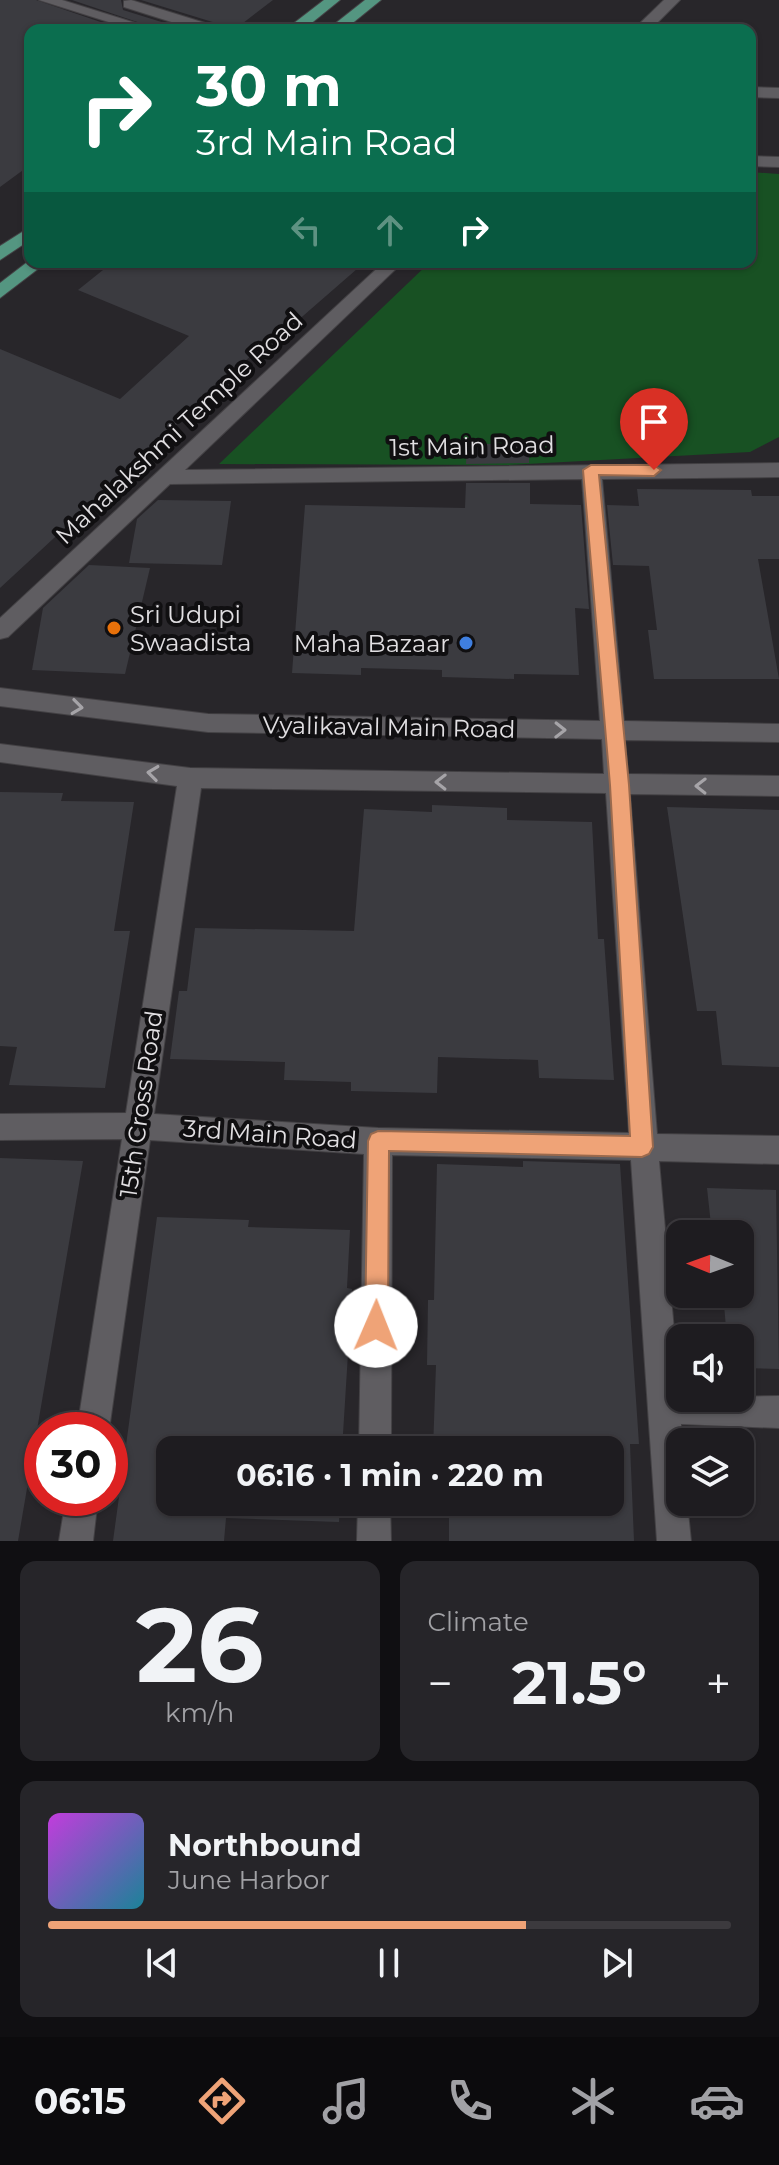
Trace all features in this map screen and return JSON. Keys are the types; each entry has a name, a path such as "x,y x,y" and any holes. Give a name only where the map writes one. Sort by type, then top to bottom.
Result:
{"main road":[{"path":"301,24 333,0"},
{"path":"343,24 374,0"},
{"path":"0,255 24,237"},
{"path":"0,292 30,268"}],"street":[{"path":"46,0 130,24"},
{"path":"647,24 673,0"},
{"path":"109,18 132,2 196,24"},
{"path":"756,92 779,93"},
{"path":"756,161 779,162"},
{"name":"Mahalakshmi Temple Road","path":"0,631 388,268"},
{"path":"591,470 620,785 642,1147 674,1541"},
{"name":"1st Main Road","path":"165,477 779,470"},
{"name":"Vyalikaval Main Road","path":"0,697 208,723 779,733"},
{"path":"0,753 190,778 779,786"},
{"name":"15th Cross Road","path":"96,1412 190,778"},
{"name":"3rd Main Road","path":"0,1127 138,1126 378,1141 779,1150"},
{"path":"375,1436 378,1141"},
{"path":"663,1407 779,1412"},
{"path":"76,1541 79,1516"},
{"path":"374,1516 374,1541"}],"green space":[{"path":"756,172 779,174 779,437 750,452 508,465 219,464 424,268 756,268"}],"building":[{"path":"0,0 36,0 106,24 24,24 24,169 0,187"},
{"path":"72,0 121,0 123,10 168,24 143,24"},
{"path":"141,0 273,0 242,24 219,24"},
{"path":"106,268 358,268 288,329 282,327 0,588 0,349 120,399 189,336 78,290"},
{"path":"467,444 529,444 529,463 466,464"},
{"path":"466,483 530,483 530,504 581,505 589,609 575,608 579,675 514,674 514,679 442,677 442,670 361,668 361,675 292,673 305,505 465,508"},
{"path":"637,489 751,490 752,496 779,496 779,559 758,559 779,679 654,679 648,630 657,630 649,566 613,565 607,505 639,506"},
{"path":"158,500 231,501 222,565 129,563 137,519"},
{"path":"89,565 150,568 125,674 32,670 43,608"},
{"path":"0,792 63,793 61,801 134,802 114,931 130,931 105,1088 9,1085 17,1047 0,1046"},
{"path":"432,805 507,808 507,820 592,822 598,939 604,939 614,1080 539,1078 538,1060 438,1057 437,1093 351,1091 351,1082 284,1080 285,1062 170,1059 179,991 187,991 195,928 354,931 364,809 432,812"},
{"path":"667,807 779,810 779,1067 722,1065 716,1011 697,1011"},
{"path":"0,1158 83,1161 40,1412 24,1412 24,1506 18,1541 0,1541"},
{"path":"523,1161 620,1164 639,1444 630,1444 634,1541 449,1541 449,1516 624,1516 624,1436 433,1436 436,1365 427,1365 428,1300 434,1300 437,1164 523,1167"},
{"path":"707,1188 776,1190 779,1369 754,1368 754,1324 726,1324 724,1308 754,1308 754,1220 710,1220"},
{"path":"157,1217 249,1220 248,1227 350,1230 347,1288 352,1289 343,1436 156,1436 156,1516 339,1516 339,1522 226,1518 224,1541 113,1541 116,1516 128,1516 128,1431"}],"place":[{"name":"Sri Udupi Swaadista","path":"114,628"},
{"name":"Maha Bazaar","path":"466,643"}],"route":[{"path":"376,1326 378,1141 642,1147 620,785 591,470 654,470"}]}
